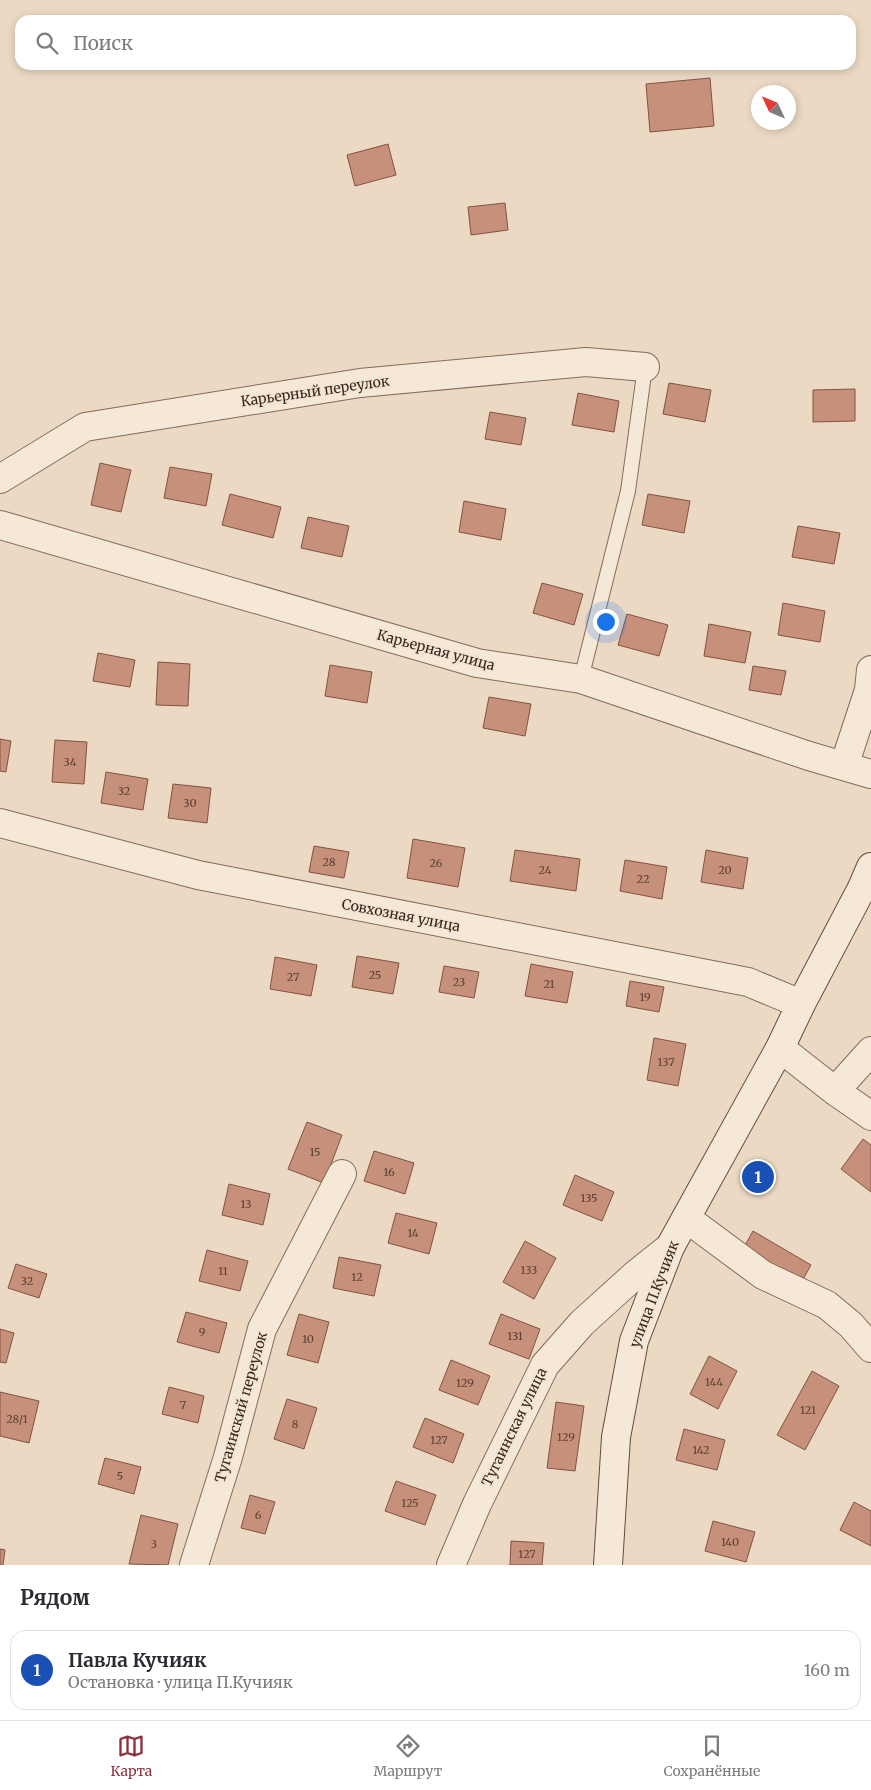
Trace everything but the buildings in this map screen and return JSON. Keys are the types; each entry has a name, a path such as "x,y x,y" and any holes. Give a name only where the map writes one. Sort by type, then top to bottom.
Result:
{"street":[{"name":"Карьерный переулок","path":"0,479 85,427 360,383 586,362 645,367"},
{"name":"Карьерная улица","path":"0,525 477,664 581,679 809,756 871,774"},
{"path":"844,766 869,690 871,670"},
{"name":"Совхозная улица","path":"0,823 198,876 748,982 801,1004"},
{"name":"улица П.Кучияк","path":"608,1565 616,1437 634,1341 670,1247 780,1048 871,867"},
{"path":"780,1048 835,1091 871,1116"},
{"path":"835,1091 871,1051"},
{"name":"Тугаинский переулок","path":"194,1565 228,1457 262,1330 342,1174"},
{"path":"686,1218 763,1275 827,1305 851,1325 871,1348"},
{"name":"Тугаинская улица","path":"451,1565 477,1504 545,1365 582,1323 635,1275 670,1247"}],"lane":[{"path":"581,679 628,491 645,367"}],"place":[{"name":"Павла Кучияк","path":"758,1177"}]}
